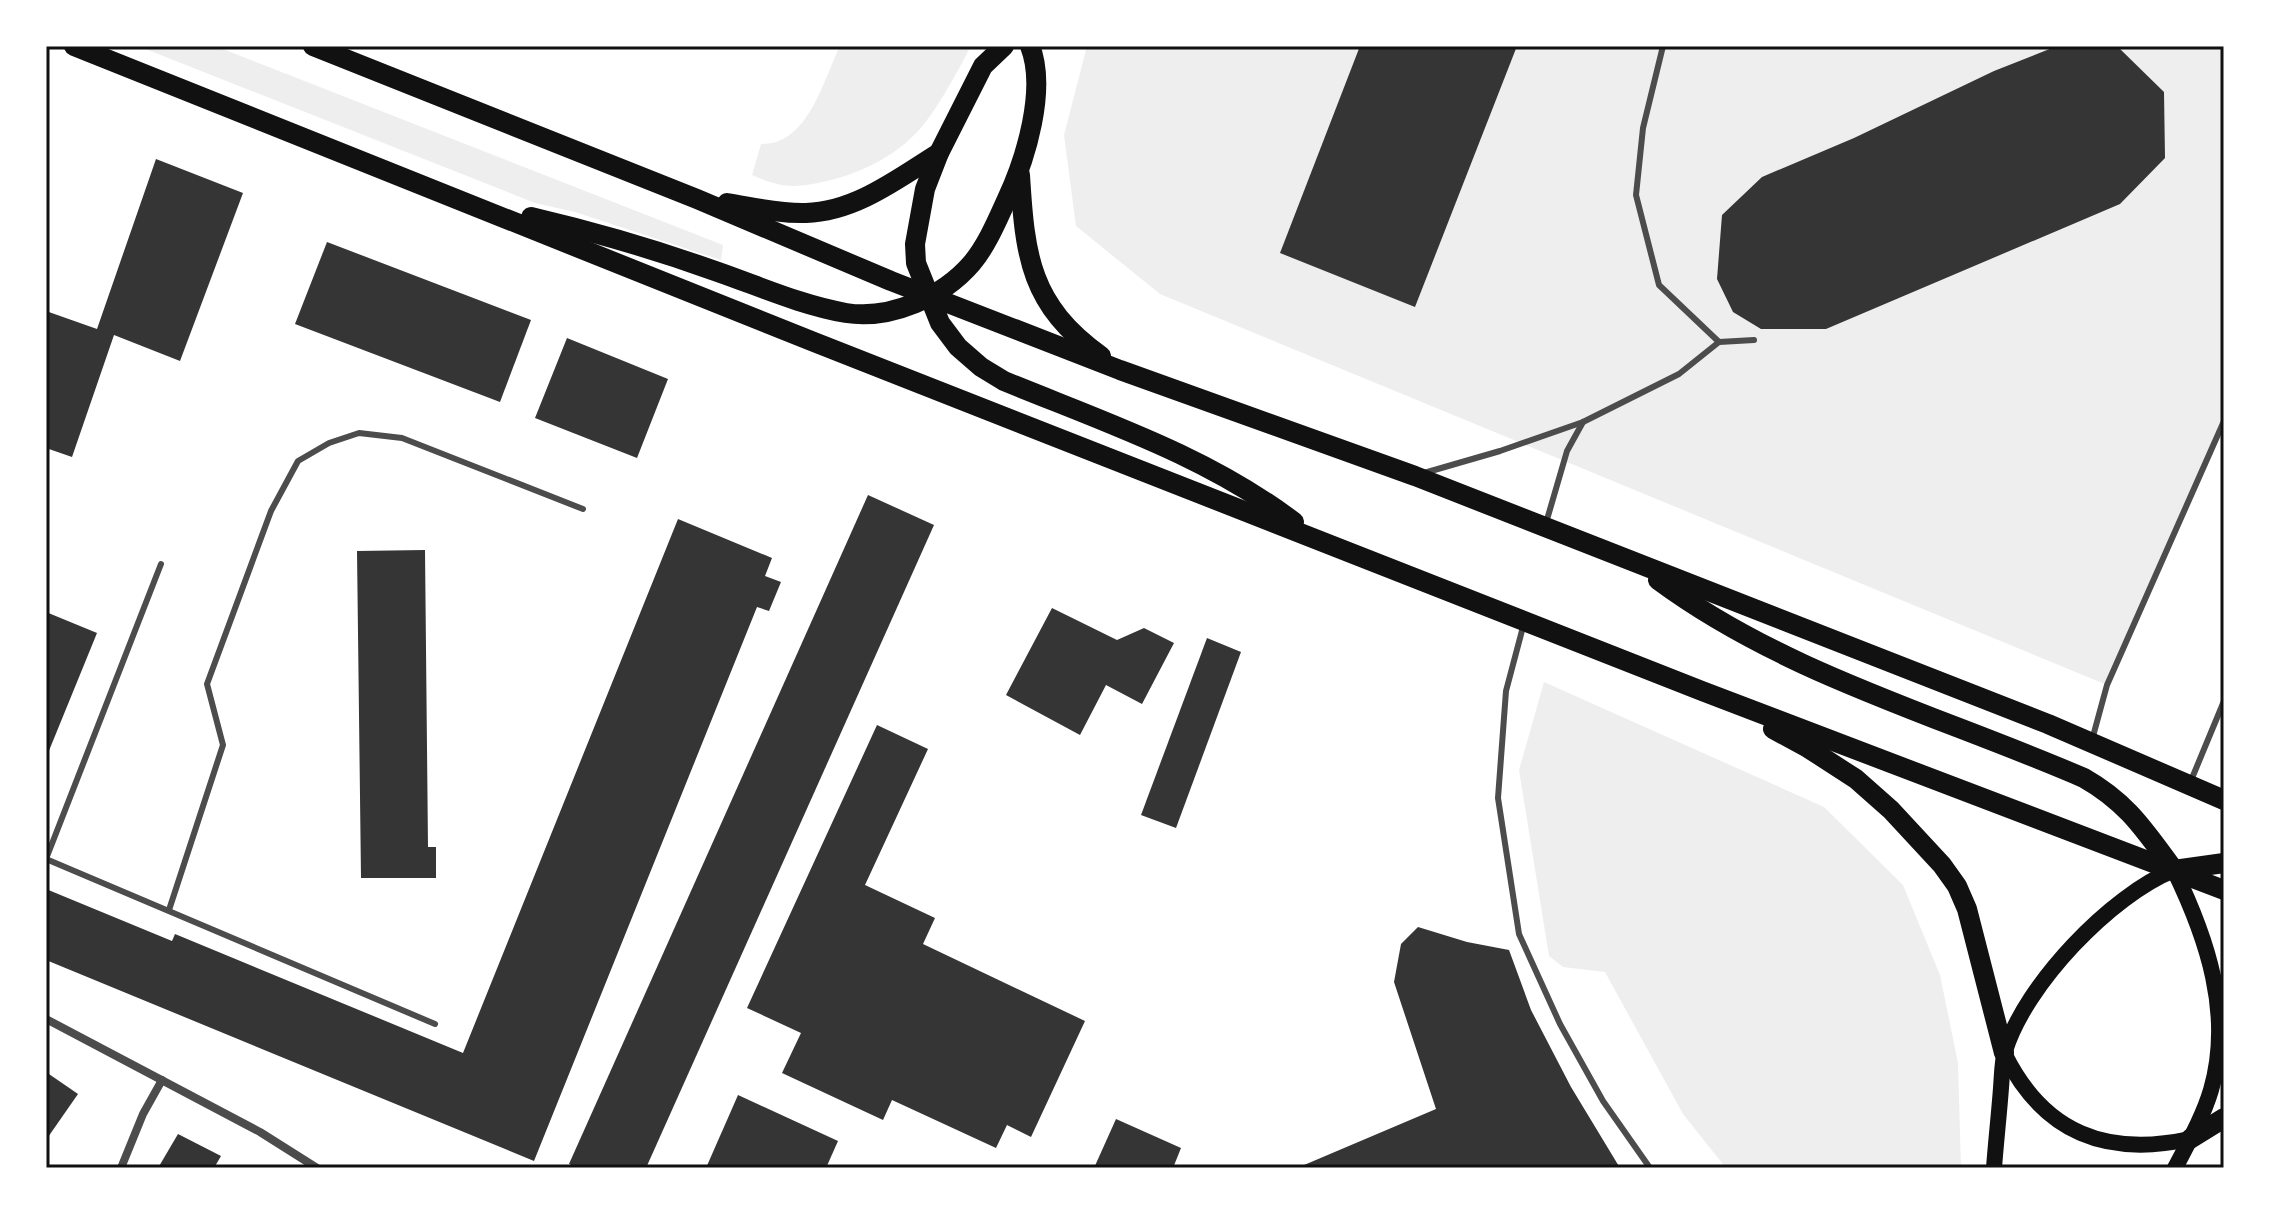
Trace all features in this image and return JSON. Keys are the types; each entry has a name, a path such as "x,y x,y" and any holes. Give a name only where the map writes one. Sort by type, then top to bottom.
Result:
{"main road":[{"path":"74,46 697,296 1702,691 2224,890"},
{"path":"313,46 697,199 928,296 1545,526 2091,743 2224,800"},
{"path":"1004,46 983,66 939,153 925,189 915,244 916,263 940,323 958,347 981,367 1004,381 1186,455 1270,504 1313,537"},
{"path":"473,204 574,227 651,249 775,294 849,313 900,308 952,284 973,262 1008,196 1031,125 1037,87 1035,60 1030,46"},
{"path":"697,199 817,213 876,193 939,153"},
{"path":"1019,163 1025,239 1030,263 1044,299 1075,335 1120,370"},
{"path":"1635,563 1757,642 1817,670 2084,778 2131,813 2174,870 2188,896 2211,961 2218,1048 2211,1087 2175,1168"},
{"path":"1702,691 1808,748 1856,779 1891,810 1942,865 1957,886 1967,909 2004,1053 2027,1093 2073,1131 2101,1142 2161,1145 2190,1139 2224,1118"},
{"path":"1994,1168 2004,1053 2016,1023 2065,955 2121,900 2174,870 2224,863"}],"street":[{"path":"46,1019 260,1132 317,1168"},
{"path":"121,1168 143,1114 162,1080"}],"lane":[{"path":"1663,46 1643,128 1636,195 1659,285 1719,342"},
{"path":"1415,476 1583,422 1679,374 1719,342 1754,340"},
{"path":"2091,743 2107,685 2224,421"},
{"path":"1545,526 1567,451 1583,422"},
{"path":"169,910 223,745 207,684 271,511 298,461 329,443 359,433 402,438 583,509"},
{"path":"161,564 46,859 435,1024"},
{"path":"1525,620 1506,691 1498,798 1519,934 1560,1024 1603,1101 1650,1168"},
{"path":"2189,786 2224,701"}],"shaded area":[{"path":"138,46 215,46 723,245 721,260 575,212 535,203"},
{"path":"840,46 971,46 928,119 911,138 886,157 857,172 809,185 783,185 752,175 761,144 777,142 802,123 820,93"},
{"path":"1087,46 2224,46 2224,421 2107,685 1160,294 1076,226 1064,135"},
{"path":"1544,682 1824,807 1903,885 1940,975 1958,1063 1961,1168 1726,1168 1683,1114 1605,972 1563,967 1549,956 1519,770"}],"building":[{"path":"1360,46 1517,46 1415,307 1280,253"},
{"path":"2118,47 2164,92 2165,158 2120,204 1826,329 1761,329 1733,312 1717,279 1722,215 1762,177 1854,138 1994,71 2052,48"},
{"path":"156,159 243,193 180,361 114,335 72,457 46,448 46,311 97,329"},
{"path":"327,242 531,320 500,402 295,324"},
{"path":"567,338 668,379 637,458 535,418"},
{"path":"868,495 934,525 646,1168 578,1168 569,1164"},
{"path":"678,519 772,558 765,576 781,582 769,611 757,607 534,1161 46,960 46,889 172,941 175,934 463,1053"},
{"path":"425,550 428,847 436,847 436,878 361,878 357,551"},
{"path":"1052,608 1117,640 1144,628 1174,643 1142,704 1106,685 1080,735 1006,695"},
{"path":"46,612 97,633 46,758"},
{"path":"1207,638 1241,652 1176,828 1141,815"},
{"path":"877,725 928,749 865,885 935,918 923,944 1085,1021 1031,1137 1007,1125 996,1148 892,1100 883,1120 782,1073 801,1033 747,1008"},
{"path":"1418,927 1467,942 1509,950 1531,1010 1571,1087 1620,1168 1297,1168 1436,1109 1394,982 1401,944"},
{"path":"46,1072 78,1094 46,1140"},
{"path":"738,1095 838,1141 826,1168 706,1168"},
{"path":"1116,1119 1181,1148 1173,1168 1094,1168"},
{"path":"178,1134 221,1156 214,1168 158,1168"}]}
